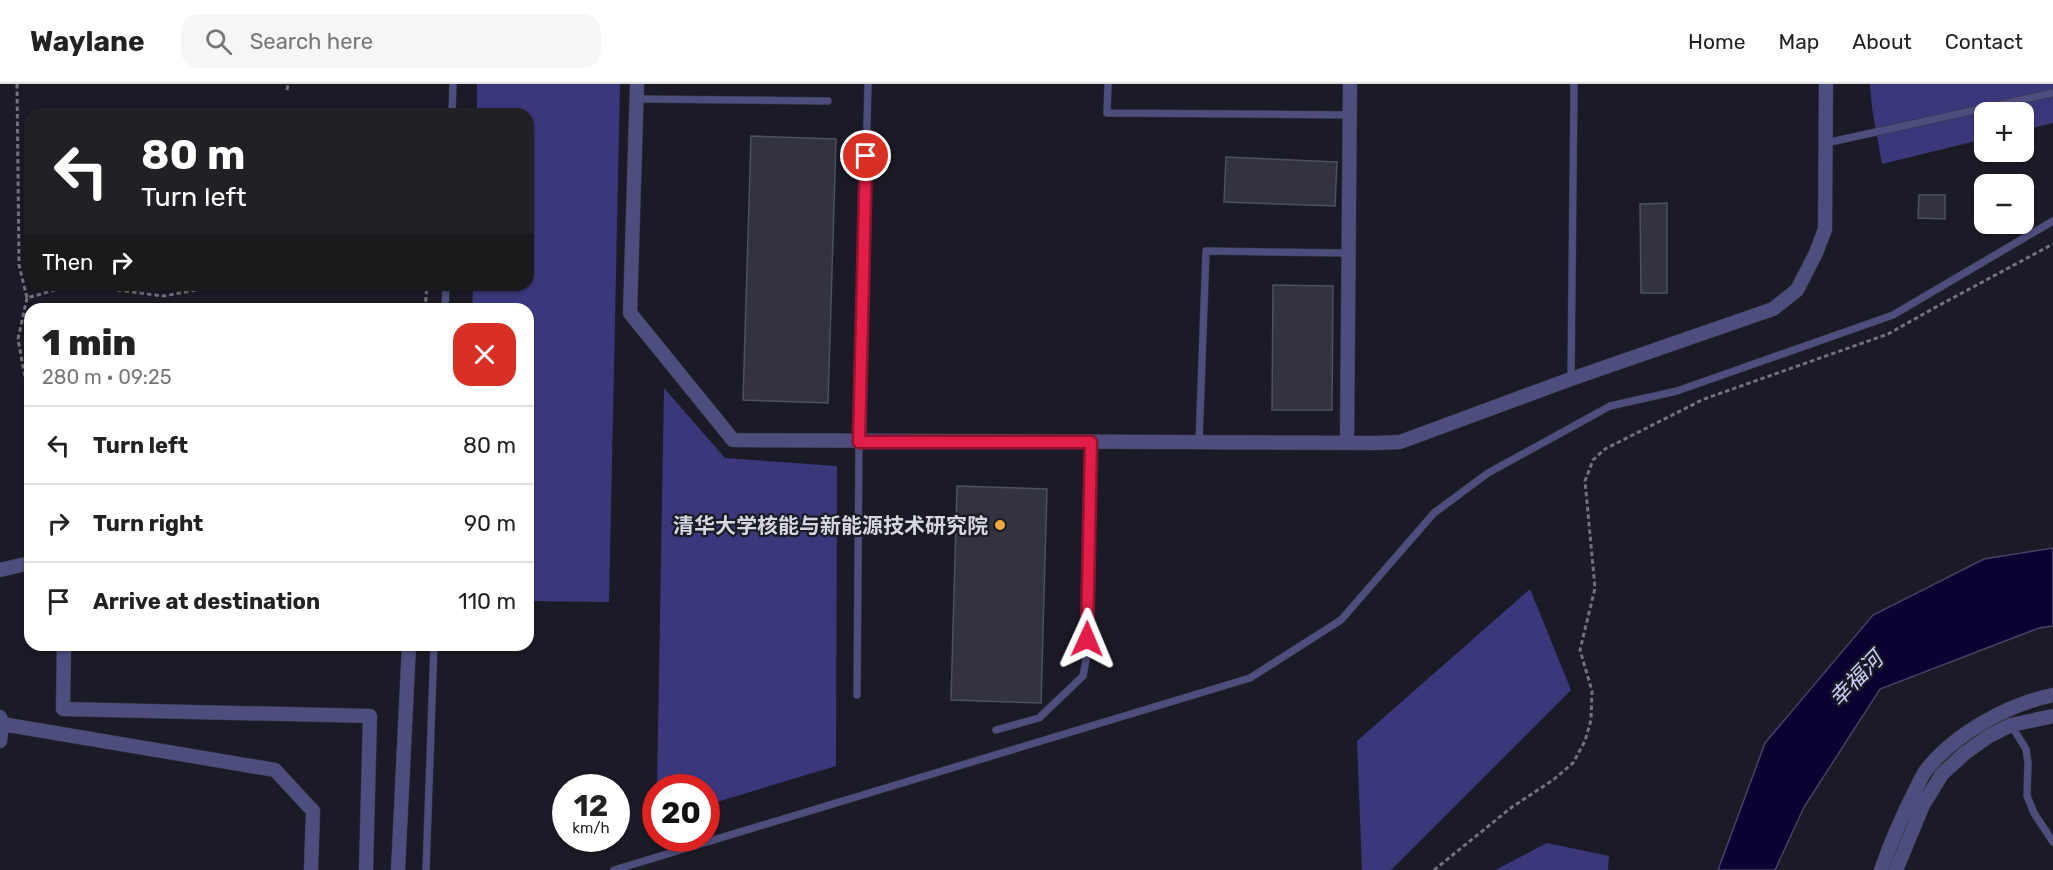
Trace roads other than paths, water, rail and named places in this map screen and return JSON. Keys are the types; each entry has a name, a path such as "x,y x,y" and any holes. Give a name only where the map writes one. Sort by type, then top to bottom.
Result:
{"street":[{"path":"637,84 630,313 733,440 1199,443 1400,442 1571,379 1773,309 1797,290 1816,253 1825,229 1826,84"},
{"path":"1347,443 1350,84"},
{"path":"0,570 24,564"},
{"path":"64,651 63,709 370,716 366,870"},
{"path":"398,870 409,651"},
{"path":"1881,870 1900,819 1926,770 1953,744 1987,720 2016,706 2053,695"},
{"path":"1896,870 1923,805 1942,774 1965,753 1989,736 2011,725 2053,716"},
{"path":"0,741 1,721 275,770 313,811 311,870"}],"lane":[{"path":"452,108 453,84"},
{"path":"857,695 859,442 868,84"},
{"path":"1108,84 1107,112 1350,115"},
{"path":"1571,379 1574,84"},
{"path":"1826,143 2053,93"},
{"path":"637,99 828,101"},
{"path":"614,870 1250,678 1341,620 1434,513 1488,473 1610,406 1677,392 1893,315 2053,221"},
{"path":"1199,443 1206,251 1348,253"},
{"path":"996,730 1039,718 1083,676 1086,660 1091,442"},
{"path":"426,870 434,651"},
{"path":"2011,725 2026,749 2027,796 2034,813 2053,842"}],"water":[{"name":"幸福河","path":"2053,548 2053,626 2039,628 1880,689 1804,807 1775,870 1718,870 1765,743 1873,615 1984,559"}],"place":[{"name":"清华大学核能与新能源技术研究院","path":"1000,525"}]}
